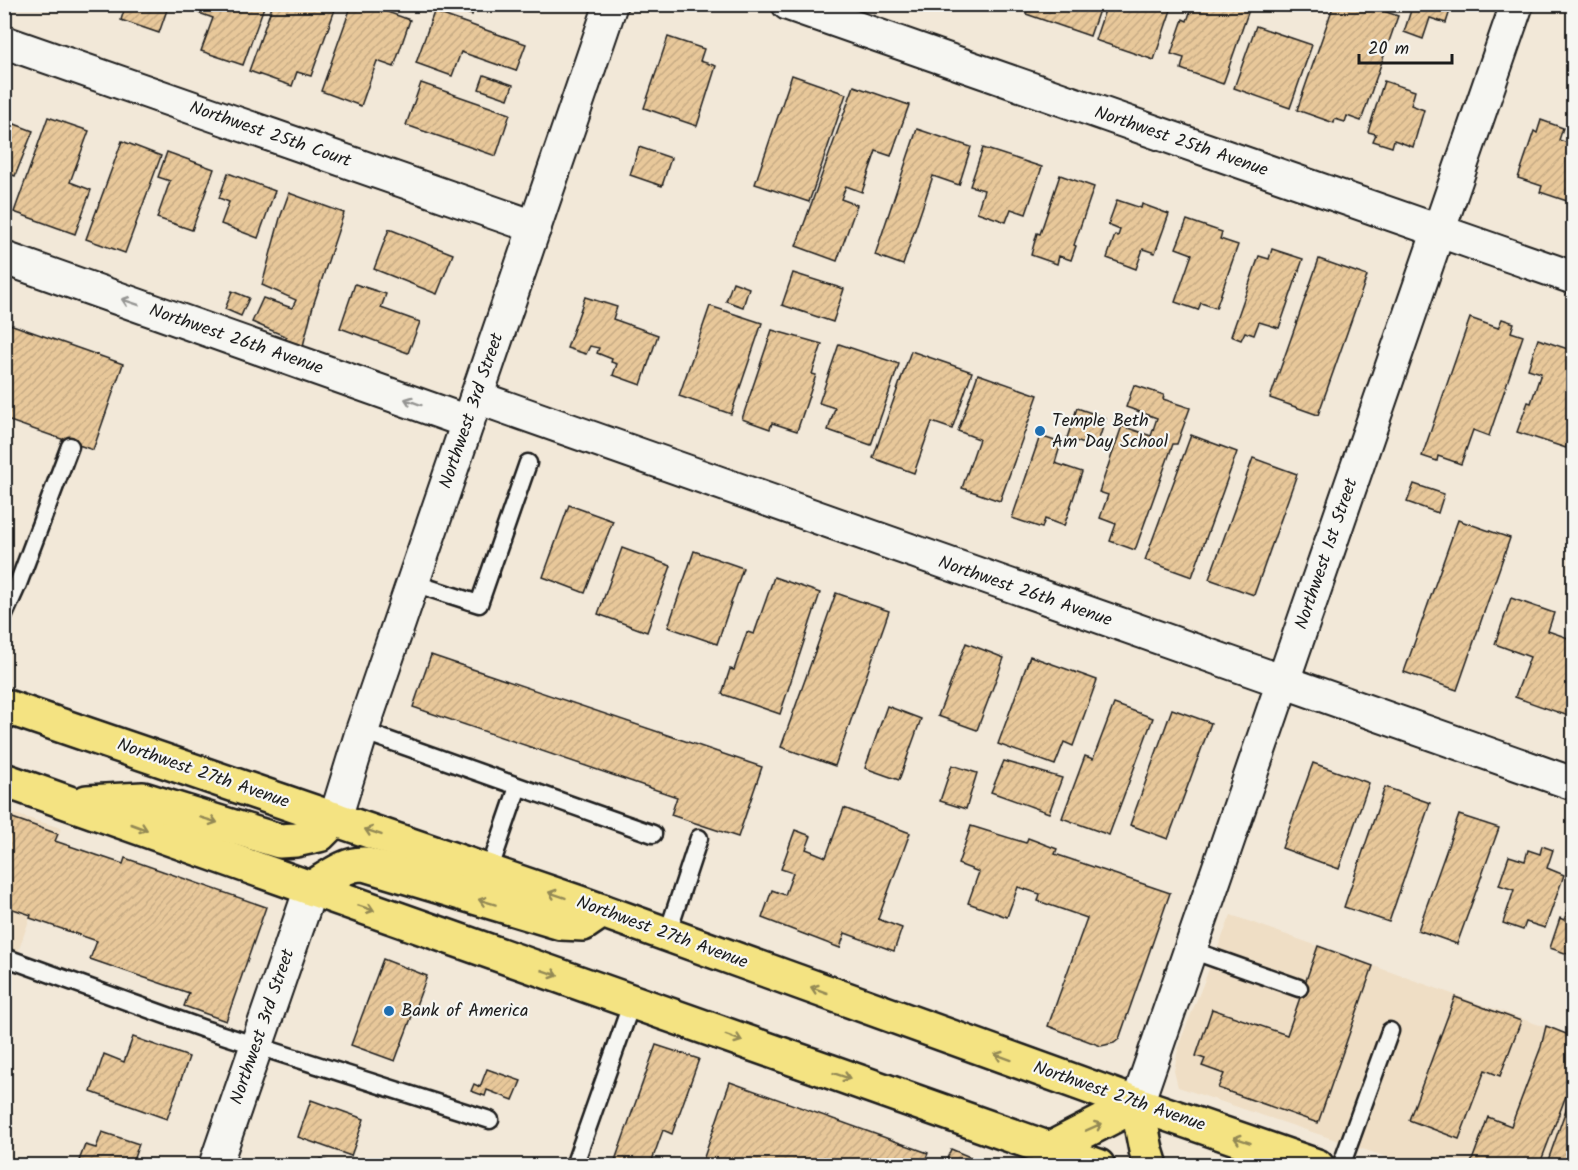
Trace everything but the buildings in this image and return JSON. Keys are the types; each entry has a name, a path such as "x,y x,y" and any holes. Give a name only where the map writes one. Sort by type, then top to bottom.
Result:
{"highway":[{"name":"Northwest 27th Avenue","path":"4,705 489,871 1137,1104 1317,1166"},
{"path":"4,780 1098,1166"},
{"path":"70,803 143,799 279,842 319,835 335,819"},
{"path":"311,888 347,867 364,864 561,924 583,924 602,911"},
{"path":"1050,1149 1137,1104 1151,1166"}],"street":[{"name":"Northwest 3rd Street","path":"335,819 362,731 611,4"},
{"name":"Northwest 25th Avenue","path":"789,4 1574,278"},
{"name":"Northwest 1st Street","path":"1137,1104 1517,4"},
{"name":"Northwest 25th Court","path":"4,42 535,227"},
{"name":"Northwest 26th Avenue","path":"4,258 472,410 1574,784"},
{"name":"Northwest 3rd Street","path":"215,1166 311,888"}],"lane":[{"path":"4,615 70,446"},
{"path":"413,583 479,604 528,463"},
{"path":"362,731 653,834"},
{"path":"489,871 518,787"},
{"path":"667,935 699,838"},
{"path":"1191,950 1299,988"},
{"path":"4,957 204,1029 490,1120"},
{"path":"574,1166 632,1002"},
{"path":"1341,1166 1389,1031"}],"shaded area":[{"path":"4,811 61,828 18,952 5,947"},
{"path":"1231,915 1573,1037 1573,1165 1410,1165 1178,1087 1174,1071 1179,1044"}],"place":[{"name":"Temple Beth Am Day School","path":"1040,431"},
{"name":"Bank of America","path":"389,1011"}]}
